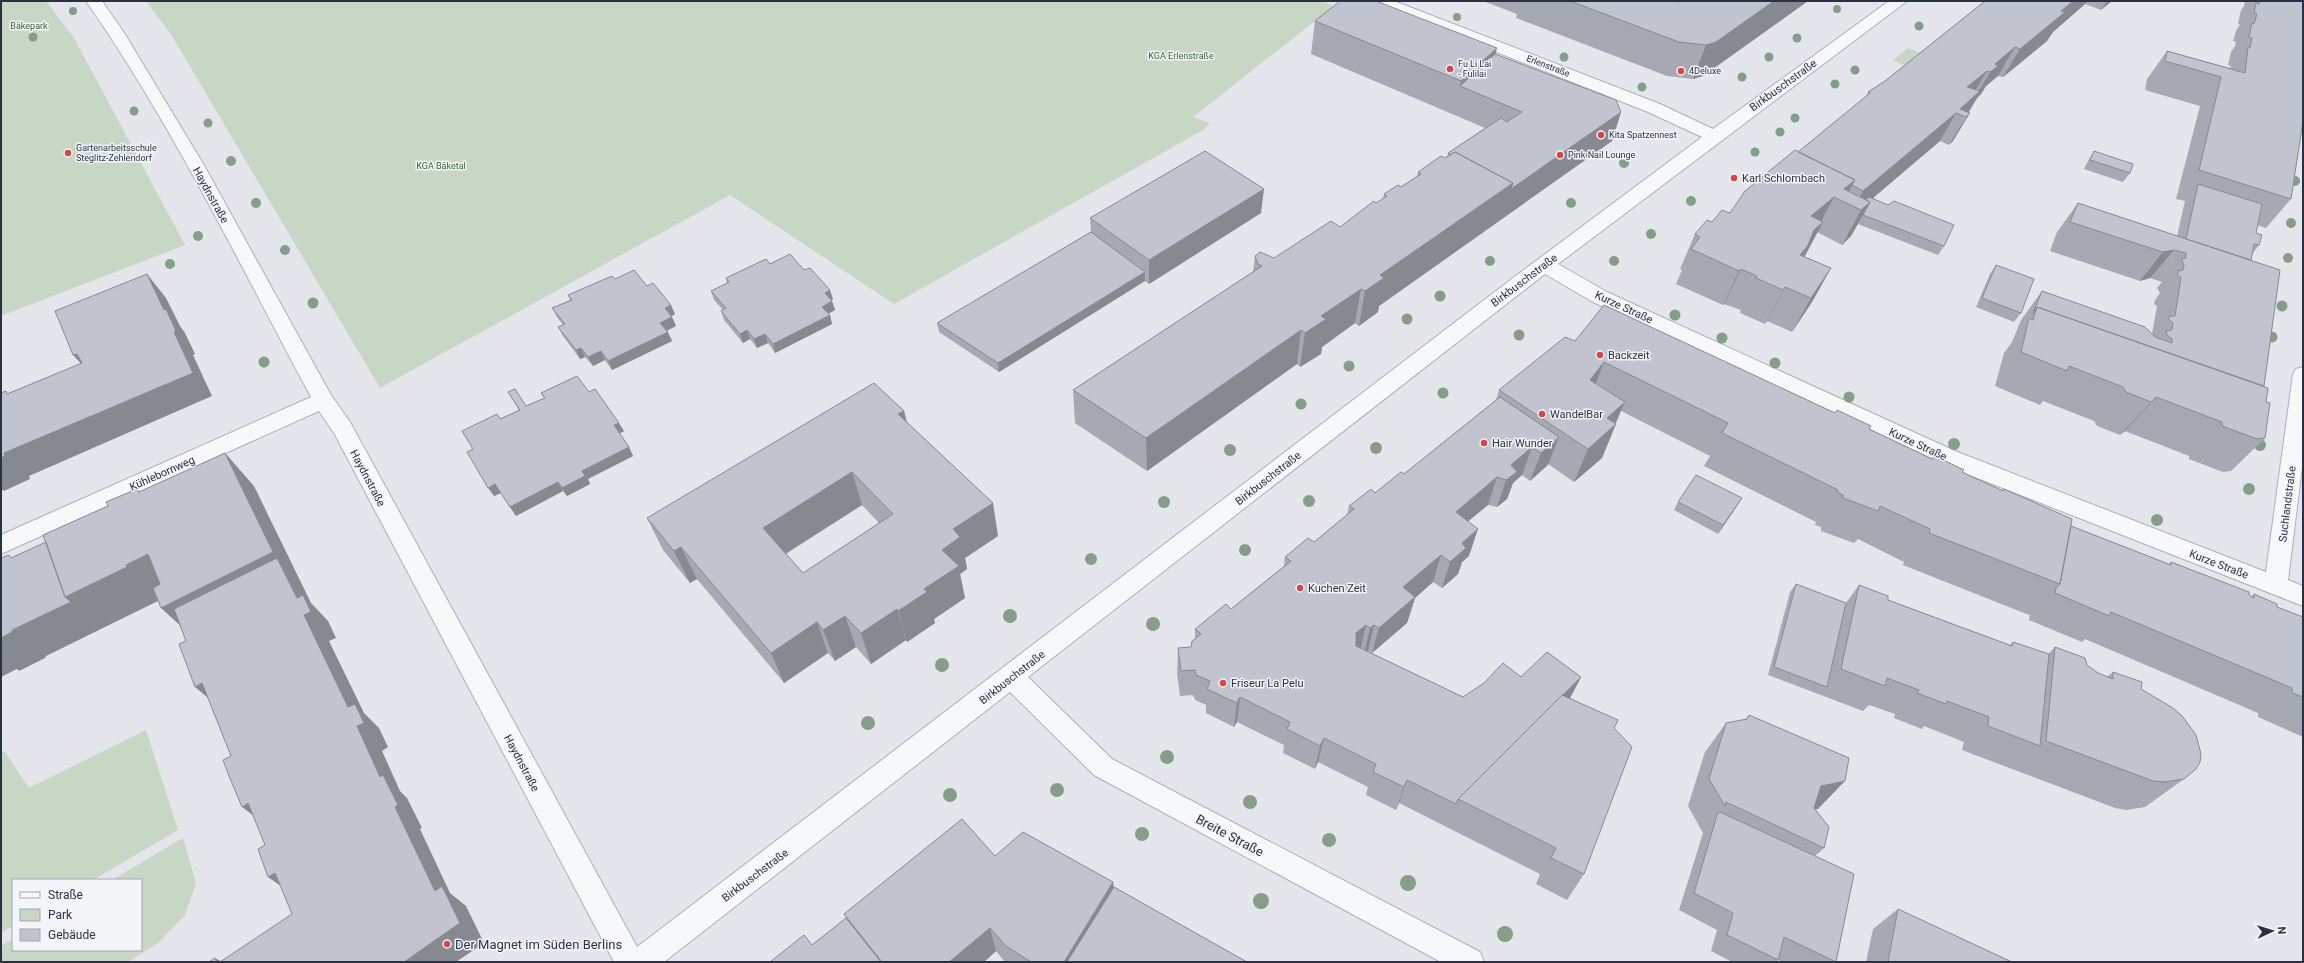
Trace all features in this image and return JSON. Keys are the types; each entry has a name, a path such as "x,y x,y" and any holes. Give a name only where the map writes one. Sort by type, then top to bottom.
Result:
{"street":[{"name":"Haydnstraße","path":"94,1 115,31 196,167 323,400 342,428 630,962"},
{"name":"Erlenstraße","path":"1380,1 1654,108 1714,136"},
{"name":"Birkbuschstraße","path":"641,962 1714,136 1900,1"},
{"name":"Kurze Straße","path":"1545,265 1600,297 1947,458 2303,596"},
{"name":"Suchlandstraße","path":"2276,586 2303,374"},
{"name":"Kühlebornweg","path":"1,545 323,400"},
{"name":"Breite Straße","path":"1012,677 1103,768 1470,962"}],"green space":[{"name":"Gartenarbeitsschule Steglitz-Zehlendorf","path":"1,1 46,1 74,38 185,245 1,316"},
{"name":"KGA Bäketal","path":"146,1 1322,1 1334,6 1193,117 1209,123 1205,129 894,304 730,195 380,388 172,36"},
{"path":"1908,48 1933,59 1918,71 1893,60"},
{"path":"146,730 178,830 95,879 12,879 12,927 1,933 1,752 5,752 29,788"},
{"path":"183,838 196,883 185,915 158,943 128,962 1,962 1,946 12,940 12,951 142,951 142,879 114,879"}],"building":[{"path":"1340,1 1376,1 1497,48 1461,81 1315,21"},
{"path":"1570,1 1774,1 1716,42 1706,45 1679,42"},
{"path":"1985,1 2073,1 2061,11 2065,12 2020,49 2015,47 1995,64 1998,66 1990,72 1987,71 1967,87 1980,91 1960,109 1970,113 1966,117 1956,113 1863,191 1852,185 1855,180 1798,152 1870,93 1868,92 1885,81"},
{"path":"2260,1 2303,1 2303,121 2291,199 2199,170 2221,77 2165,61 2167,51 2245,73 2248,47 2250,48 2252,38 2249,37 2252,23 2254,24 2257,14 2254,13 2256,3 2259,4"},
{"path":"1495,54 1616,100 1621,112 1511,189 1513,183 1455,152 1450,155 1448,153 1501,118 1507,122 1522,112 1460,86"},
{"path":"1795,150 1855,180 1844,189 1870,202 1861,210 1834,197 1811,216 1823,222 1814,230 1808,245 1800,255 1831,268 1811,298 1785,287 1783,290 1756,278 1757,276 1741,269 1739,271 1691,249 1700,237 1695,234 1707,220 1712,222 1722,210 1730,213 1745,191"},
{"path":"1205,151 1264,189 1149,260 1090,218"},
{"path":"2094,151 2133,164 2130,173 2090,160"},
{"path":"1455,152 1513,183 1380,275 1384,278 1365,291 1361,289 1321,316 1326,319 1305,333 1301,330 1146,438 1073,390 1262,266 1258,264 1255,256 1260,252 1274,258 1331,221 1340,227 1374,201 1376,203 1387,196 1384,194 1398,185 1401,187 1421,174 1418,172 1441,156 1445,158"},
{"path":"2198,184 2262,204 2256,233 2262,235 2259,245 2254,244 2251,260 2186,239"},
{"path":"1869,197 1888,205 1894,201 1954,225 1944,246 1863,215 1870,202 1866,200"},
{"path":"2078,203 2280,270 2264,386 2037,307 2033,313 2042,291 2145,327 2155,337 2172,343 2172,339 2167,335 2166,331 2172,330 2173,323 2169,320 2169,316 2175,316 2181,277 2178,276 2178,271 2183,270 2184,265 2181,259 2186,258 2186,253 2174,250 2163,252 2070,222"},
{"path":"1091,232 1145,272 998,363 937,323"},
{"path":"790,254 804,270 810,268 830,290 825,293 832,301 822,307 830,315 773,344 765,334 754,339 747,330 740,334 721,311 726,308 711,291 729,282 726,278 766,259 770,264"},
{"path":"1996,265 2034,279 2021,313 1982,298"},
{"path":"634,270 647,286 653,283 671,305 665,308 672,317 660,323 668,332 608,361 601,351 588,357 581,348 576,350 558,327 565,324 552,308 572,300 568,295 612,276 615,279"},
{"path":"147,274 164,310 166,309 176,331 174,332 193,373 4,453 5,456 1,458 1,393 6,391 7,394 82,363 77,354 73,355 55,311"},
{"path":"1604,305 1835,413 1837,410 1871,426 1869,429 1932,459 1935,456 1964,470 1962,472 2003,491 2004,489 2072,519 2060,584 1929,533 1930,529 1880,506 1878,511 1843,498 1843,495 1837,492 1838,490 1722,433 1728,423 1604,362 1590,380 1625,402 1607,418 1616,424 1588,449 1499,390 1565,337 1575,341"},
{"path":"2037,307 2268,388 2266,402 2270,403 2265,438 2257,439 2222,426 2222,422 2156,397 2151,402 2126,392 2123,387 2069,366 2067,371 2021,352 2029,318 2033,320"},
{"path":"577,376 589,392 595,389 619,423 614,425 629,447 582,471 585,476 562,488 558,482 510,507 495,484 488,488 467,452 473,449 462,431 497,414 500,419 520,410 508,392 515,389 526,406 545,398 541,393"},
{"path":"874,383 904,411 898,414 993,503 953,529 960,537 942,550 959,566 924,589 927,592 898,611 897,609 861,633 845,616 823,630 817,622 771,653 681,547 674,551 647,518","holes":["852,472 893,514 803,573 763,528"]},
{"path":"1500,397 1559,437 1541,453 1532,447 1511,465 1517,472 1506,480 1497,477 1456,512 1478,529 1462,543 1466,548 1450,562 1441,555 1403,587 1415,597 1379,628 1374,625 1370,628 1366,625 1356,633 1356,646 1463,697 1484,683 1503,663 1521,677 1547,652 1581,677 1458,799 1456,804 1407,780 1404,787 1373,772 1376,764 1324,738 1320,746 1287,729 1290,722 1240,697 1237,703 1207,689 1210,681 1196,675 1195,670 1181,671 1178,648 1191,647 1192,641 1201,634 1195,629 1226,604 1231,609 1291,561 1285,557 1308,538 1314,542 1354,509 1349,506 1371,489 1375,493 1401,472 1404,474"},
{"path":"225,453 273,552 161,608 153,588 160,584 148,554 126,565 127,567 65,597 43,535 108,506 106,502 137,489 139,492"},
{"path":"1696,475 1742,498 1723,525 1678,502"},
{"path":"2071,526 2171,565 2171,562 2249,592 2249,595 2254,598 2254,594 2277,604 2277,607 2303,617 2303,697 2292,693 2292,688 2111,612 2109,616 2055,593 2056,588 2060,584"},
{"path":"46,542 65,597 71,602 12,630 12,632 1,638 1,558 9,555 11,558"},
{"path":"277,558 297,598 303,595 311,612 304,615 348,707 355,704 364,723 357,726 380,777 383,775 398,805 395,807 435,891 442,886 460,923 404,962 220,962 292,914 275,873 268,877 258,849 265,845 248,803 242,807 229,776 223,760 231,756 202,683 195,687 179,644 186,641 174,609"},
{"path":"1796,584 1846,603 1827,687 1774,667"},
{"path":"1859,585 1888,596 1888,600 2012,646 2013,642 2049,654 2040,746 1988,726 1989,717 1947,701 1946,704 1917,693 1919,690 1887,678 1885,686 1841,669"},
{"path":"2055,647 2085,658 2087,665 2098,673 2113,679 2113,672 2142,682 2141,689 2173,708 2183,717 2196,735 2201,754 2200,762 2196,769 2184,779 2164,782 2153,781 2046,741"},
{"path":"1562,695 1618,720 1614,728 1632,747 1584,874 1551,858 1556,848 1458,799"},
{"path":"1749,715 1849,758 1845,781 1821,786 1814,808 1829,827 1824,848 1726,802 1725,806 1709,779 1726,723 1747,719"},
{"path":"1720,812 1854,874 1836,962 1784,937 1778,960 1727,935 1733,913 1694,893 1717,815"},
{"path":"962,819 995,856 1023,832 1113,882 1064,962 1031,962 1006,946 990,928 949,962 882,962 844,914"},
{"path":"1114,887 1247,962 1067,962"},
{"path":"1898,909 2012,962 1888,962"},
{"path":"846,918 881,962 770,962 804,935 812,945"},
{"path":"215,958 217,962 209,962"}],"place":[{"name":"Fu Li Lai - Fulilai","path":"1450,69"},
{"name":"4Deluxe","path":"1681,71"},
{"name":"Kita Spatzennest","path":"1601,135"},
{"name":"Gartenarbeitsschule Steglitz-Zehlendorf","path":"68,153"},
{"name":"Pink Nail Lounge","path":"1560,155"},
{"name":"Karl Schlombach","path":"1734,178"},
{"name":"Backzeit","path":"1600,355"},
{"name":"WandelBar","path":"1542,414"},
{"name":"Hair Wunder","path":"1484,443"},
{"name":"Kuchen Zeit","path":"1300,588"},
{"name":"Friseur La Pelu","path":"1223,683"},
{"name":"Der Magnet im Süden Berlins","path":"447,944"}],"park label":[{"name":"Bäkepark","path":"29,26"},
{"name":"KGA Erlenstraße","path":"1181,56"}]}
